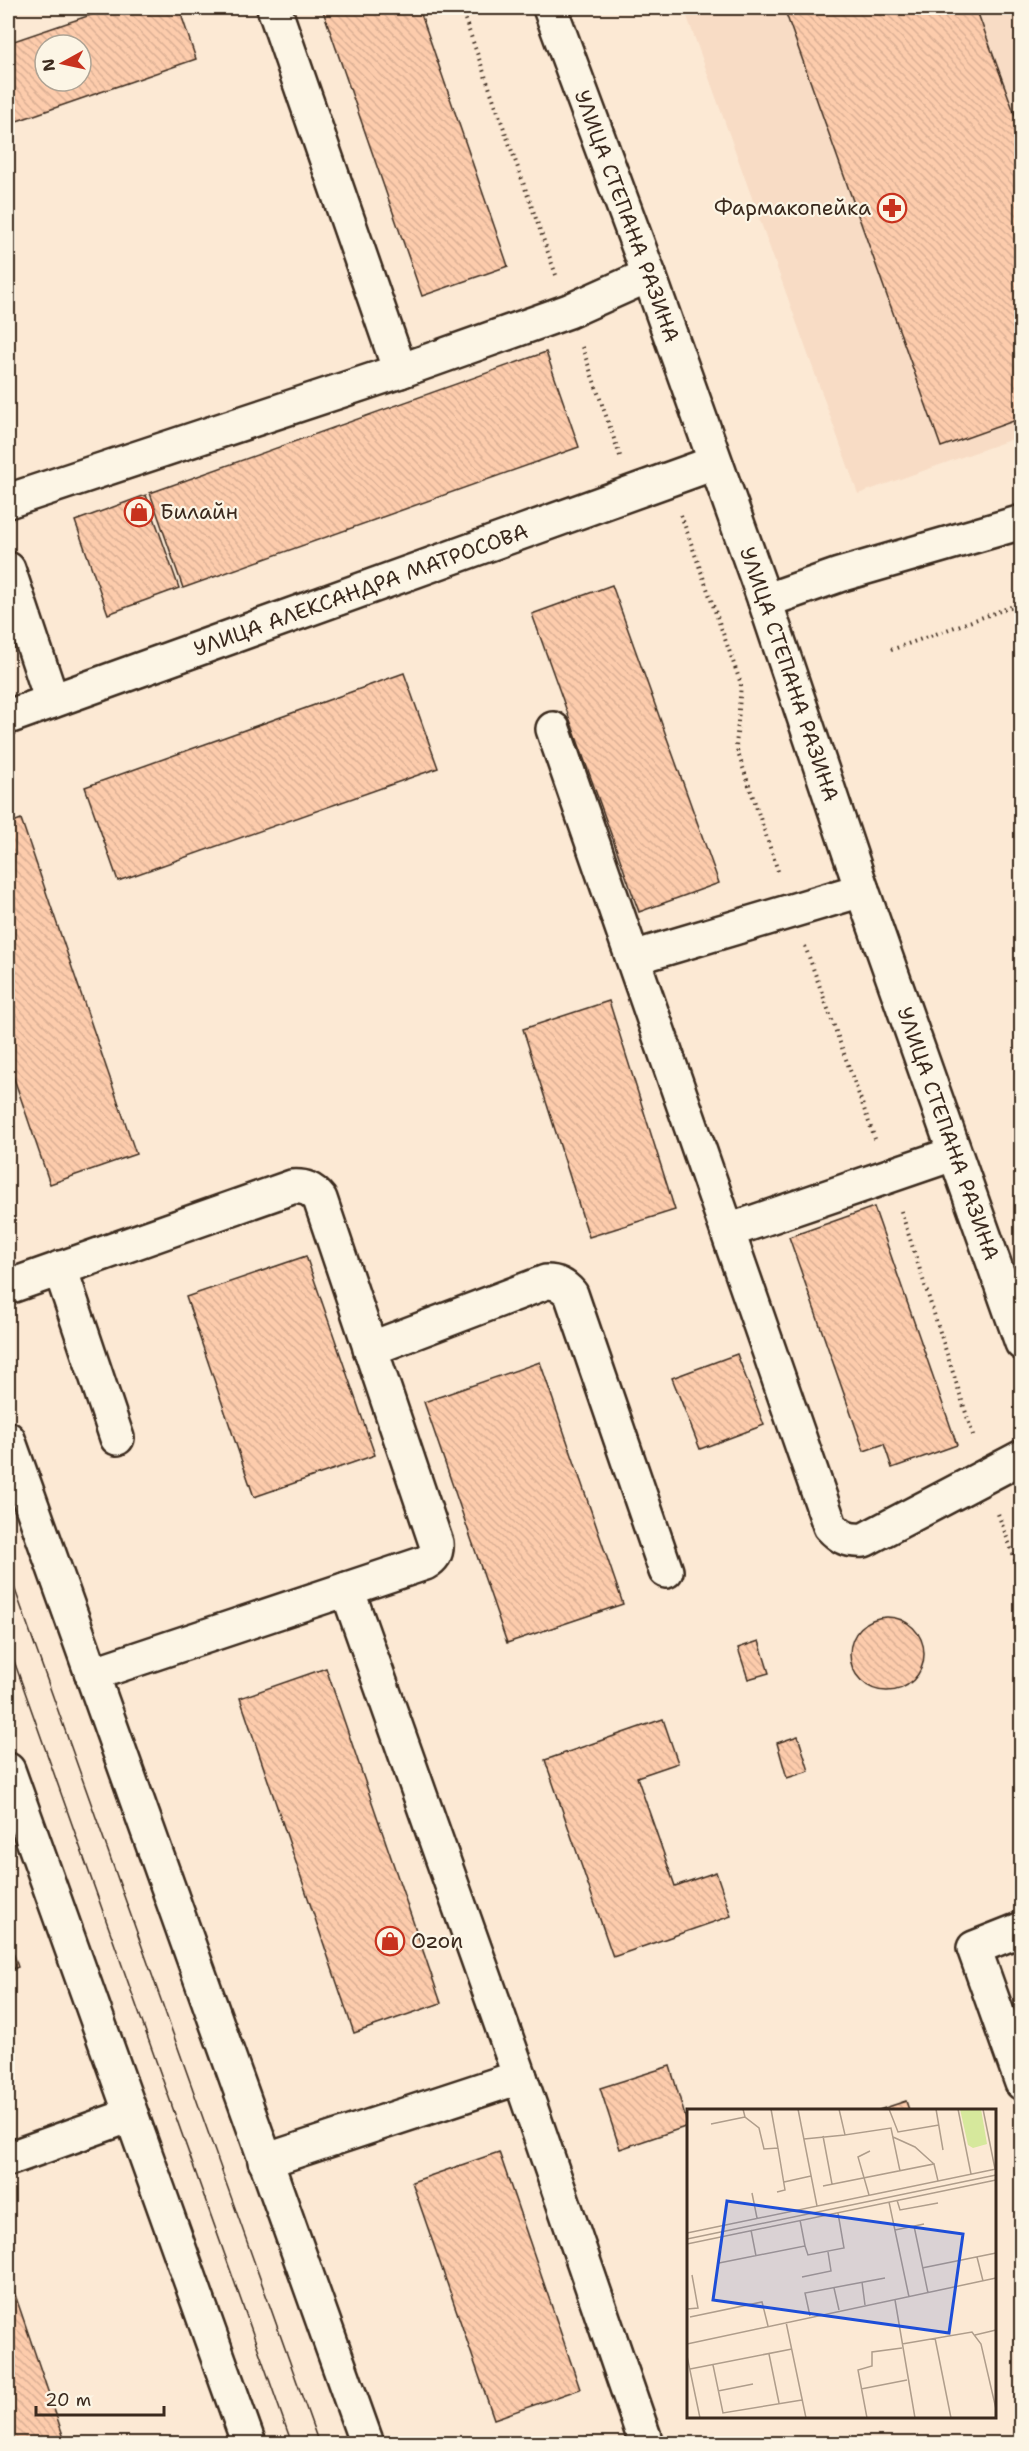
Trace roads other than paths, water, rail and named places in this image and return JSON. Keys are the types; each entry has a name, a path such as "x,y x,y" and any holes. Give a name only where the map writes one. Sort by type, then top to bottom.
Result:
{"street":[{"path":"274,8 400,371"},
{"name":"УЛИЦА СТЕПАНА РАЗИНА","path":"550,8 649,275 765,601 953,1154 1022,1343"},
{"path":"8,501 400,371 569,311 649,275"},
{"name":"УЛИЦА АЛЕКСАНДРА МАТРОСОВА","path":"8,717 714,463"},
{"path":"765,601 839,575 1022,522"},
{"path":"8,568 52,701"},
{"path":"554,729 830,1526 839,1536 851,1541 864,1540 1022,1457"},
{"path":"633,958 862,890"},
{"path":"728,1231 953,1154"},
{"path":"8,1287 292,1187 307,1188 320,1199 436,1543 433,1559 425,1563 92,1674"},
{"path":"60,1268 117,1438"},
{"path":"370,1349 546,1282 564,1286 571,1294 666,1571"},
{"path":"8,1439 15,1487 92,1674 366,2444"},
{"path":"347,1589 520,2077 644,2437"},
{"path":"8,1770 249,2444"},
{"path":"1022,1929 974,1948 1022,2083"},
{"path":"266,2161 520,2077"},
{"path":"8,2159 131,2115"}],"tram line":[{"path":"8,1570 319,2444"},
{"path":"8,1644 292,2444"}],"place":[{"name":"Фармакопейка","path":"892,208"},
{"name":"Билайн","path":"139,512"},
{"name":"Ozon","path":"390,1941"}]}
